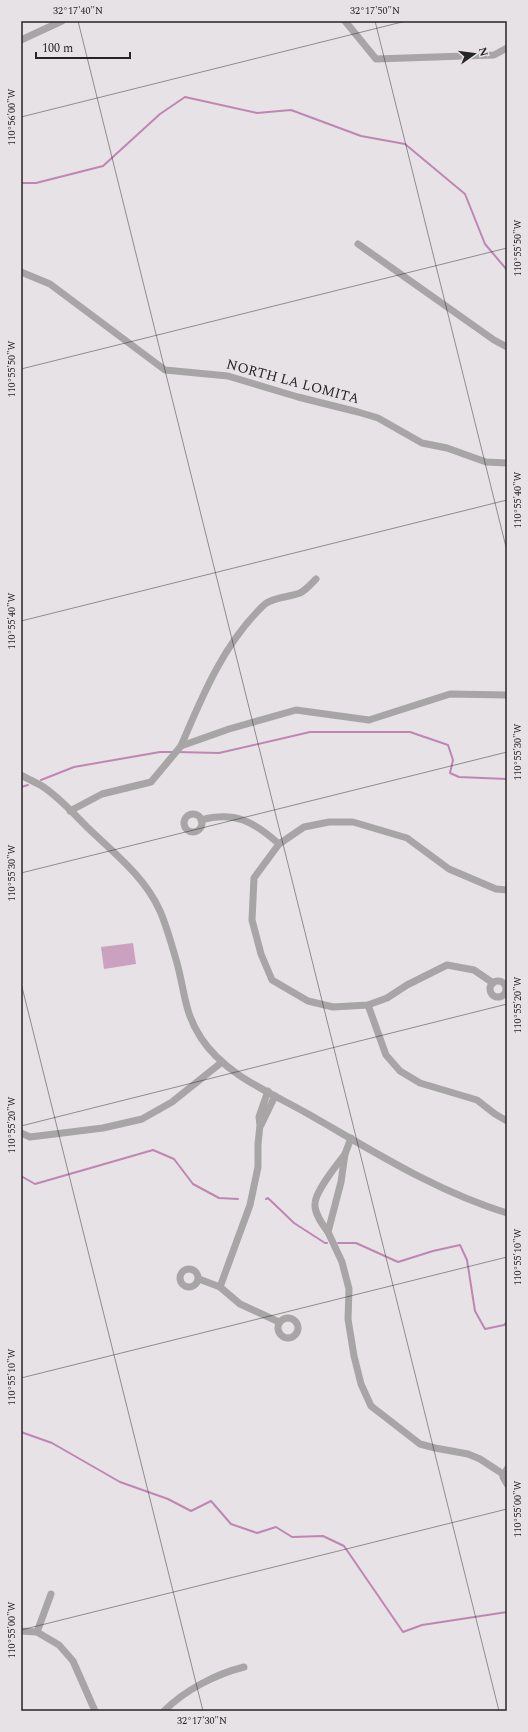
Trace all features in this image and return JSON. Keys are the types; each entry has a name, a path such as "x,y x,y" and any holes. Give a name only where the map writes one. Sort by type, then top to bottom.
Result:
{"street":[{"path":"21,40 62,21"},
{"path":"346,21 376,59 494,55 507,48"},
{"path":"358,244 488,336 507,347"},
{"name":"NORTH LA LOMITA","path":"21,272 50,284 165,370 228,376 298,398 378,418 422,443 447,448 486,462 507,463"},
{"path":"70,811 102,794 151,782 181,746 199,702 222,660 247,623 267,602 302,592 316,579"},
{"path":"181,746 229,729 296,710 369,720 450,694 507,695"},
{"path":"21,775 43,787 70,811 132,870 148,889 162,918 177,964 186,1006 192,1023 212,1052 222,1062 275,1096 441,1186 488,1207 507,1213"},
{"path":"201,820 214,817 239,818 262,829 279,844"},
{"path":"493,983 474,970 447,965 407,985 387,998 368,1005 339,1007 319,1005 308,1001 272,980 261,954 252,920 254,878 279,844 304,827 329,822 353,822 407,838 449,869 496,889 507,890"},
{"path":"368,1005 386,1055 400,1071 420,1083 477,1100 507,1121"},
{"path":"21,1133 30,1137 103,1128 142,1119 172,1102 222,1062"},
{"path":"220,1287 250,1205 258,1167 259,1117 268,1091"},
{"path":"260,1125 275,1096"},
{"path":"328,1232 341,1182 345,1154 351,1138"},
{"path":"345,1154 324,1182 315,1203 318,1218 328,1232 342,1262 349,1289 348,1319 354,1356 361,1384 371,1406 420,1444 468,1454 505,1471 503,1480 507,1484"},
{"path":"199,1279 220,1287 240,1304 279,1322"},
{"path":"37,1632 52,1594"},
{"path":"21,1631 37,1632 59,1645 73,1661 95,1711"},
{"path":"164,1711 197,1687 226,1672 244,1667"}],"shaded area":[{"path":"133,943 136,964 104,969 101,947"}],"waterway":[{"path":"21,183 36,183 103,166 160,114 185,97 257,113 291,110 361,136 405,144 465,194 485,244 507,270"},
{"path":"177,752 219,753 310,732 410,732 448,745 453,760 450,773 459,777 507,779"},
{"path":"41,780 74,767 160,752 173,752"},
{"path":"21,787 28,785"},
{"path":"21,1176 35,1184 153,1150 174,1159 193,1184 219,1198 238,1199"},
{"path":"266,1199 268,1198 294,1223 327,1243"},
{"path":"338,1243 356,1243 398,1262 433,1251 460,1245 467,1260 475,1311 485,1329 504,1325 507,1322"},
{"path":"21,1432 52,1443 120,1482 168,1499 191,1511 211,1501 231,1524 257,1533 276,1527 292,1537 323,1536 344,1546 403,1632 422,1625 507,1612"}]}
